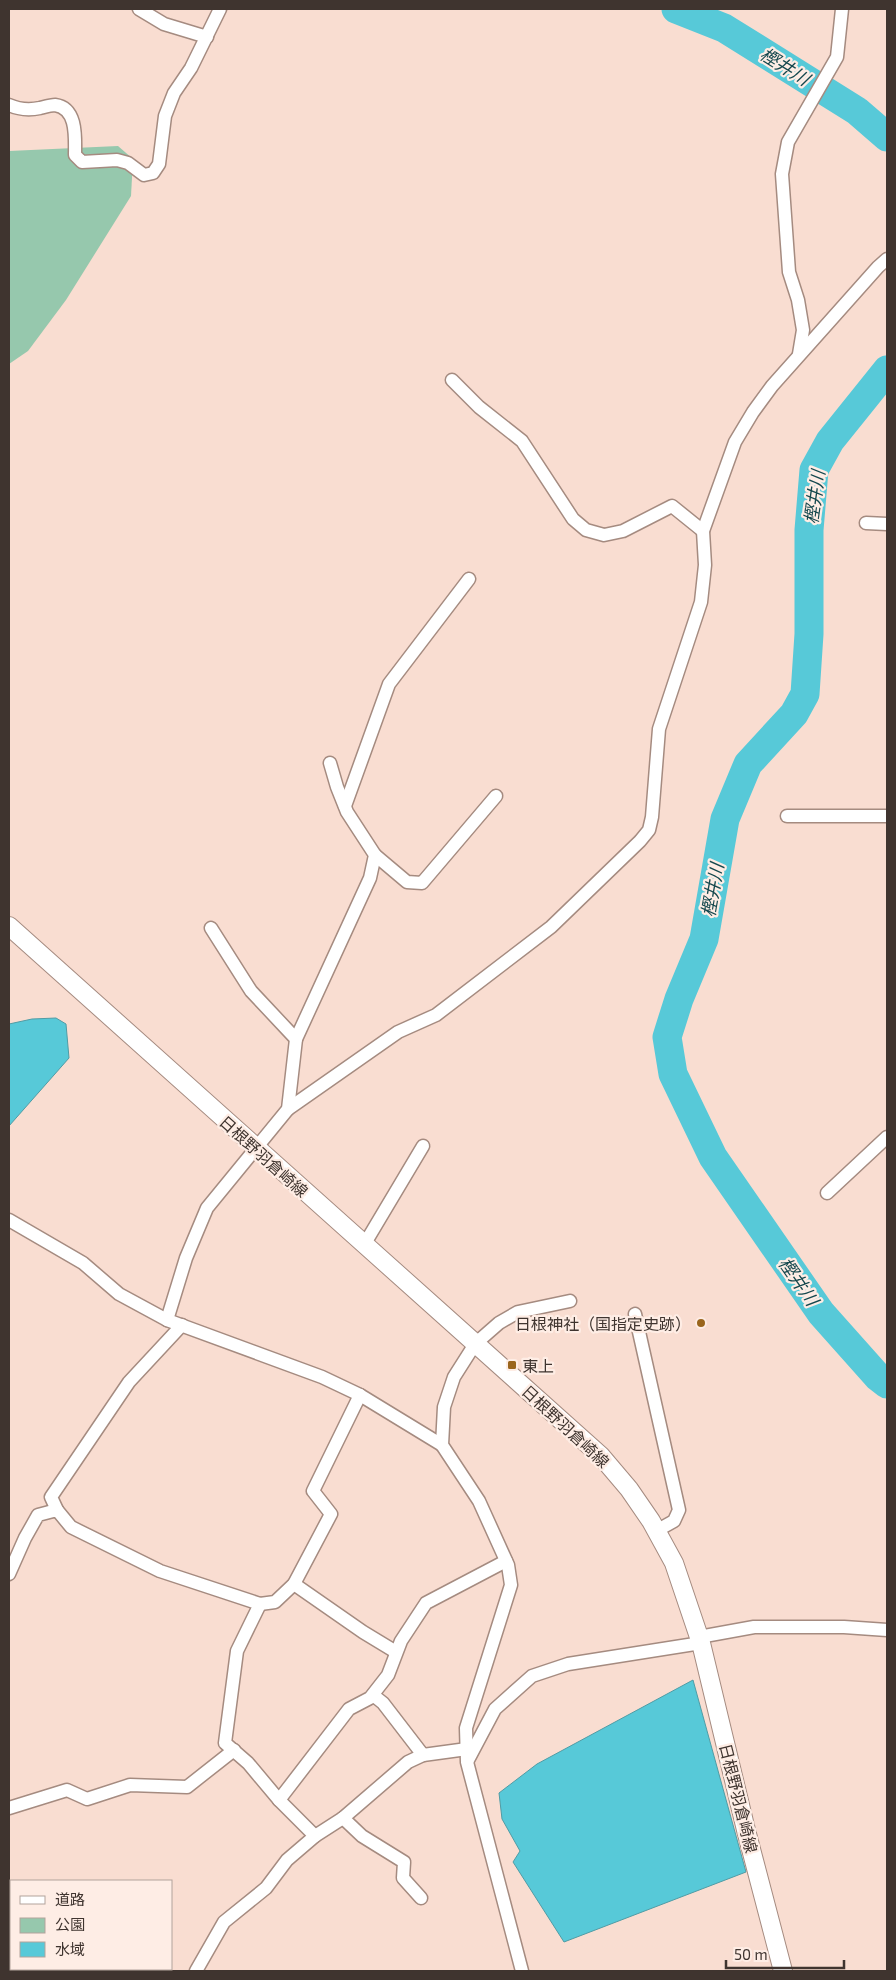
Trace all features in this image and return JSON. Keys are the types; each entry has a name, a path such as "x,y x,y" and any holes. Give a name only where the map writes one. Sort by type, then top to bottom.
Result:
{"main road":[{"name":"日根野羽倉崎線","path":"11,932 601,1456 629,1489 674,1563 700,1640 746,1830 785,1971"}],"street":[{"path":"139,9 164,24 207,37"},
{"path":"9,105 16,108 37,109 56,105 68,112 74,125 75,155 82,162 116,160 128,163 144,174 153,173 159,164 165,116 174,93 191,68 220,9"},
{"path":"799,354 803,330 798,300 788,272 782,174 788,142 837,57 842,9"},
{"path":"167,1320 186,1258 207,1208 288,1109 398,1032 436,1015 551,927 640,841 648,830 652,817 659,729 701,602 705,564 703,531 735,442 752,412 799,354 887,259"},
{"path":"452,380 479,408 522,441 572,519 586,530 604,535 623,531 672,506 703,531"},
{"path":"866,523 887,524"},
{"path":"345,806 389,684 469,579"},
{"path":"330,763 336,787 345,806 375,855 407,882 422,883 496,796"},
{"path":"787,816 887,816"},
{"path":"288,1109 296,1039 370,878 375,855"},
{"path":"210,928 252,991 296,1039"},
{"path":"827,1193 887,1137"},
{"path":"364,1245 423,1146"},
{"path":"9,1220 83,1263 119,1294 167,1320 322,1377 360,1395 442,1445 479,1501 506,1561 511,1585 466,1728 467,1762 522,1971"},
{"path":"442,1445 444,1407 454,1377 476,1344 499,1323 518,1312 570,1301"},
{"path":"635,1314 679,1510 674,1521 656,1531"},
{"path":"182,1325 128,1382 51,1497 57,1510 71,1527 160,1571 260,1604 275,1602 294,1584 331,1514 314,1491 360,1395"},
{"path":"9,1574 25,1538 38,1515 57,1510"},
{"path":"279,1800 350,1709 373,1695 388,1675 401,1641 426,1603 506,1561"},
{"path":"294,1584 363,1632 396,1652"},
{"path":"260,1604 236,1652 225,1743 248,1763 279,1800 315,1836"},
{"path":"467,1762 496,1709 532,1676 568,1664 700,1640 754,1627 844,1627 887,1630"},
{"path":"373,1695 383,1703 423,1755"},
{"path":"196,1971 224,1922 266,1888 287,1860 315,1836 343,1818 408,1762 423,1755 467,1749"},
{"path":"9,1808 67,1790 87,1799 130,1785 187,1787 234,1750"},
{"path":"343,1818 362,1836 404,1862 403,1878 421,1898"}],"green space":[{"path":"118,146 133,159 131,196 66,300 28,351 9,364 9,151"}],"water":[{"path":"56,1018 66,1024 69,1058 9,1126 9,1024 32,1019"},
{"path":"693,1680 746,1872 564,1942 513,1862 520,1851 502,1819 499,1793 537,1764"}],"waterway":[{"name":"樫井川","path":"676,9 724,28 857,111 887,137"},
{"name":"樫井川","path":"887,370 830,441 814,470 809,530 809,634 805,694 794,714 748,764 725,819 704,939 679,999 667,1037 673,1074 713,1157 821,1313 878,1377 887,1384"}],"place":[{"name":"日根神社（国指定史跡）","path":"701,1323"},
{"name":"東上","path":"512,1365"}]}
